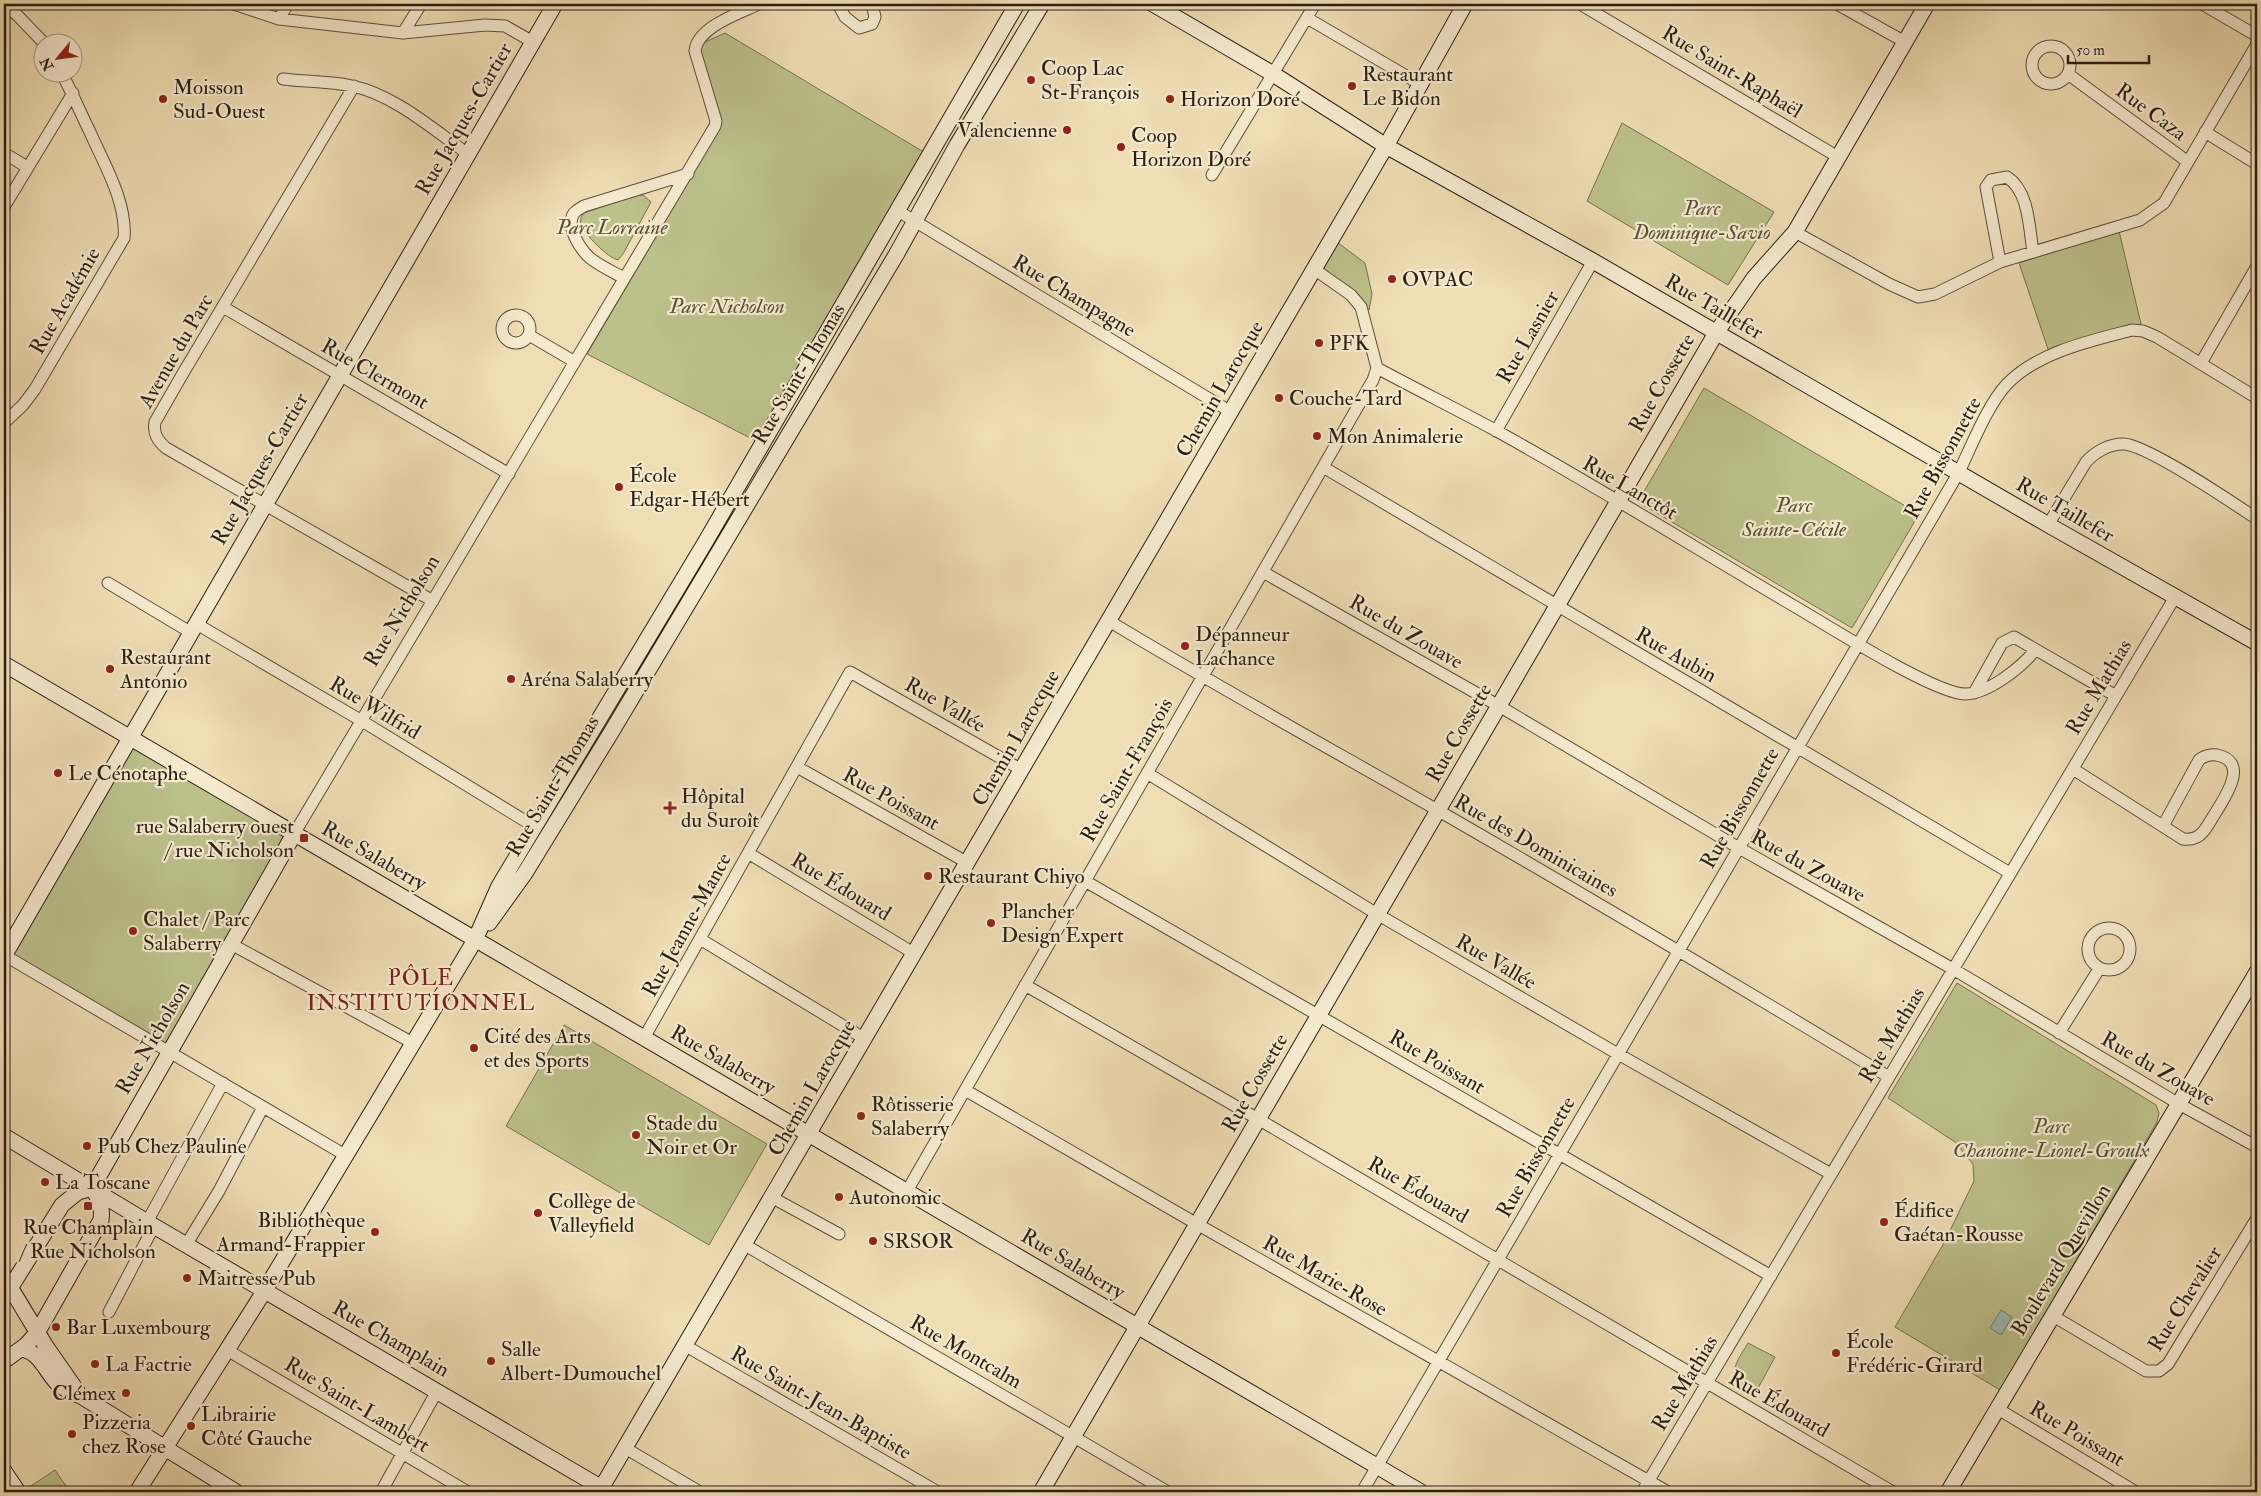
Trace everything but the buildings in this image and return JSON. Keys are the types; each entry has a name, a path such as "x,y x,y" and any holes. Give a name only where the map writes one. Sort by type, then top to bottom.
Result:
{"street":[{"path":"234,4 279,19 403,33 485,25 505,26 533,42"},
{"path":"279,19 288,4"},
{"path":"403,33 421,4"},
{"name":"Rue Jacques-Cartier","path":"4,955 555,4"},
{"name":"Rue Nicholson","path":"92,1188 294,834 715,126 716,121 695,51 696,44 710,28 759,4"},
{"path":"838,4 845,18 860,28 872,24 875,18 872,4"},
{"name":"Rue Saint-Thomas","path":"137,1492 265,1290 475,940 499,886 697,557 1017,4"},
{"name":"Rue Saint-Thomas","path":"475,940 496,916 525,873 612,732 896,255 914,221 1042,4"},
{"name":"Rue Taillefer","path":"1153,4 1274,74 1386,146 1593,261 2048,525 2257,643"},
{"path":"1212,175 1315,4"},
{"name":"Chemin Larocque","path":"601,1490 1386,146 1465,4"},
{"name":"Rue Saint-Raphaël","path":"1580,4 1838,157"},
{"path":"1837,4 1905,42"},
{"name":"Rue Cossette","path":"1041,1492 1716,333 1754,278 1795,232 1927,4"},
{"path":"2202,4 2257,36"},
{"path":"4,5 33,32"},
{"path":"1307,18 1420,84"},
{"path":"1795,232 1889,284 1918,296 1935,294 2000,262 2140,220 2164,203 2257,44"},
{"name":"Rue Caza","path":"2068,74 2188,162"},
{"path":"283,79 354,86 389,100 468,154"},
{"name":"Rue Académie","path":"4,423 23,405 35,389 124,238 123,215 107,169 67,82"},
{"name":"Avenue du Parc","path":"354,86 160,414 153,430 158,440 166,448 265,503 433,601"},
{"path":"4,207 73,93"},
{"path":"2206,132 2257,164"},
{"path":"4,153 28,167"},
{"path":"624,278 589,258 580,246 573,232 572,218 575,211 584,206 688,174"},
{"path":"2000,262 1986,187 1991,180 2007,177 2016,183 2022,192 2033,252"},
{"name":"Rue Champagne","path":"898,211 1231,412"},
{"name":"Rue Lasnier","path":"1496,431 1593,261"},
{"path":"2200,363 2257,266"},
{"path":"1314,269 1351,295 1361,307 1377,368"},
{"name":"Rue Clermont","path":"223,307 509,474"},
{"name":"Rue Bissonnette","path":"1362,1492 1959,472 1990,409 2005,386 2027,367 2049,356 2132,330 2143,331 2157,337 2257,398"},
{"path":"529,335 575,362"},
{"name":"Rue Lanctôt","path":"1377,368 1496,431 1858,644 1927,682 1955,693 1974,692 1989,686 2025,663 2035,650"},
{"name":"Rue Saint-François","path":"907,1191 1374,380 1377,368"},
{"path":"763,442 777,452"},
{"path":"2048,525 2086,462 2093,455 2108,447 2124,444 2139,447 2257,518"},
{"name":"Rue Aubin","path":"1323,467 1556,607 2010,873"},
{"name":"Rue du Zouave","path":"1262,572 1499,706 1738,848 1953,969 2178,1104 2257,1147"},
{"name":"Rue Wilfrid","path":"108,583 362,721 535,827"},
{"name":"Rue Mathias","path":"1642,1492 2175,597"},
{"name":"Rue des Dominicaines","path":"1109,620 1202,678 1438,810 1679,950 1889,1077"},
{"path":"1974,692 2002,643 2014,637 2116,696"},
{"name":"Rue Salaberry","path":"4,664 1421,1492"},
{"name":"Rue Vallée","path":"850,672 1022,770"},
{"name":"Rue Jeanne-Mance","path":"644,1038 850,672"},
{"path":"2072,769 2183,839 2195,838 2203,832 2233,781 2233,771 2227,761 2220,756 2213,755 2205,756 2200,760 2163,826"},
{"name":"Rue Poissant","path":"796,768 968,863"},
{"name":"Rue Vallée","path":"1147,773 1377,914 1618,1054 1831,1174"},
{"name":"Rue Édouard","path":"748,853 915,954"},
{"name":"Rue Poissant","path":"1085,881 1771,1276"},
{"path":"700,939 865,1039"},
{"path":"231,944 413,1043"},
{"path":"4,955 346,1155"},
{"path":"2060,1033 2100,969"},
{"name":"Boulevard Quevillon","path":"1948,1492 2257,972"},
{"name":"Rue Édouard","path":"1025,985 1498,1259 1893,1492"},
{"path":"109,1312 150,1224 223,1083"},
{"name":"Rue Marie-Rose","path":"965,1090 1668,1492"},
{"path":"186,1245 220,1191 263,1107"},
{"name":"Rue Champlain","path":"4,1136 150,1224 437,1390 601,1490"},
{"path":"4,1361 20,1349 37,1332 101,1220 102,1209 100,1200 92,1188 78,1192 62,1205 6,1287 37,1332 69,1382 81,1396"},
{"path":"773,1198 839,1234"},
{"name":"Rue Chevalier","path":"2053,1316 2146,1371 2159,1371 2168,1364 2257,1218"},
{"name":"Rue Montcalm","path":"745,1245 1168,1492"},
{"name":"Rue Saint-Jean-Baptiste","path":"686,1346 938,1492"},
{"path":"20,1349 30,1350 36,1355 58,1383 68,1391 81,1396 236,1492"},
{"name":"Rue Saint-Lambert","path":"227,1350 468,1492"},
{"path":"382,1492 437,1390"},
{"name":"Rue Poissant","path":"1998,1408 2136,1492"},
{"path":"625,1448 700,1492"},
{"path":"4,1471 18,1492"}],"green space":[{"name":"Parc Nicholson","path":"725,33 927,154 758,442 587,354 720,128 695,51 703,43"},
{"name":"Parc Dominique-Savio","path":"1622,123 1774,212 1728,285 1587,201"},
{"name":"Parc Lorraine","path":"643,195 651,202 618,260 591,239 581,224 581,217 584,213 633,196"},
{"path":"2119,231 2141,324 2049,352 2019,263"},
{"path":"1337,242 1365,263 1372,294 1369,310 1353,292 1321,271"},
{"name":"Parc Sainte-Cécile","path":"1704,388 1919,514 1852,628 1638,502"},
{"path":"129,737 294,834 169,1052 4,955"},
{"name":"Parc Chanoine-Lionel-Groulx","path":"1957,983 2156,1105 2159,1113 2157,1122 2000,1390 1895,1327 1944,1243 1974,1181 1973,1164 1955,1142 1888,1098"},
{"name":"Stade du Noir et Or","path":"564,1025 767,1144 709,1245 506,1126"},
{"path":"1748,1343 1775,1357 1756,1392 1739,1383 1734,1373 1739,1357"},
{"path":"55,1470 66,1486 58,1492 31,1492 28,1488"}],"water":[{"path":"2001,1310 2012,1317 2001,1335 1990,1328"}],"place":[{"name":"Coop Lac St-François","path":"1031,80"},
{"name":"Restaurant Le Bidon","path":"1352,86"},
{"name":"Moisson Sud-Ouest","path":"163,99"},
{"name":"Horizon Doré","path":"1170,99"},
{"name":"Valencienne","path":"1067,130"},
{"name":"Coop Horizon Doré","path":"1121,147"},
{"name":"OVPAC","path":"1392,279"},
{"name":"PFK","path":"1319,343"},
{"name":"Couche-Tard","path":"1279,398"},
{"name":"Mon Animalerie","path":"1317,436"},
{"name":"École Edgar-Hébert","path":"619,487"},
{"name":"Dépanneur Lachance","path":"1185,646"},
{"name":"Restaurant Antonio","path":"110,669"},
{"name":"Aréna Salaberry","path":"511,679"},
{"name":"Le Cénotaphe","path":"58,773"},
{"name":"Hôpital du Suroît","path":"670,808"},
{"name":"rue Salaberry ouest / rue Nicholson","path":"304,838"},
{"name":"Restaurant Chiyo","path":"928,876"},
{"name":"Plancher Design Expert","path":"991,923"},
{"name":"Chalet / Parc Salaberry","path":"133,931"},
{"name":"Cité des Arts et des Sports","path":"474,1048"},
{"name":"Rôtisserie Salaberry","path":"861,1116"},
{"name":"Stade du Noir et Or","path":"636,1135"},
{"name":"Pub Chez Pauline","path":"87,1146"},
{"name":"La Toscane","path":"45,1182"},
{"name":"Autonomic","path":"839,1197"},
{"name":"Rue Champlain / Rue Nicholson","path":"88,1206"},
{"name":"Collège de Valleyfield","path":"538,1213"},
{"name":"Édifice Gaétan-Rousse","path":"1884,1222"},
{"name":"Bibliothèque Armand-Frappier","path":"375,1232"},
{"name":"SRSOR","path":"873,1241"},
{"name":"Maitresse Pub","path":"187,1278"},
{"name":"Bar Luxembourg","path":"56,1327"},
{"name":"École Frédéric-Girard","path":"1836,1353"},
{"name":"Salle Albert-Dumouchel","path":"491,1361"},
{"name":"La Factrie","path":"95,1364"},
{"name":"Clémex","path":"126,1393"},
{"name":"Librairie Côté Gauche","path":"191,1426"},
{"name":"Pizzeria chez Rose","path":"72,1434"}],"district":[{"name":"PÔLE INSTITUTIONNEL","path":"421,990"}]}
